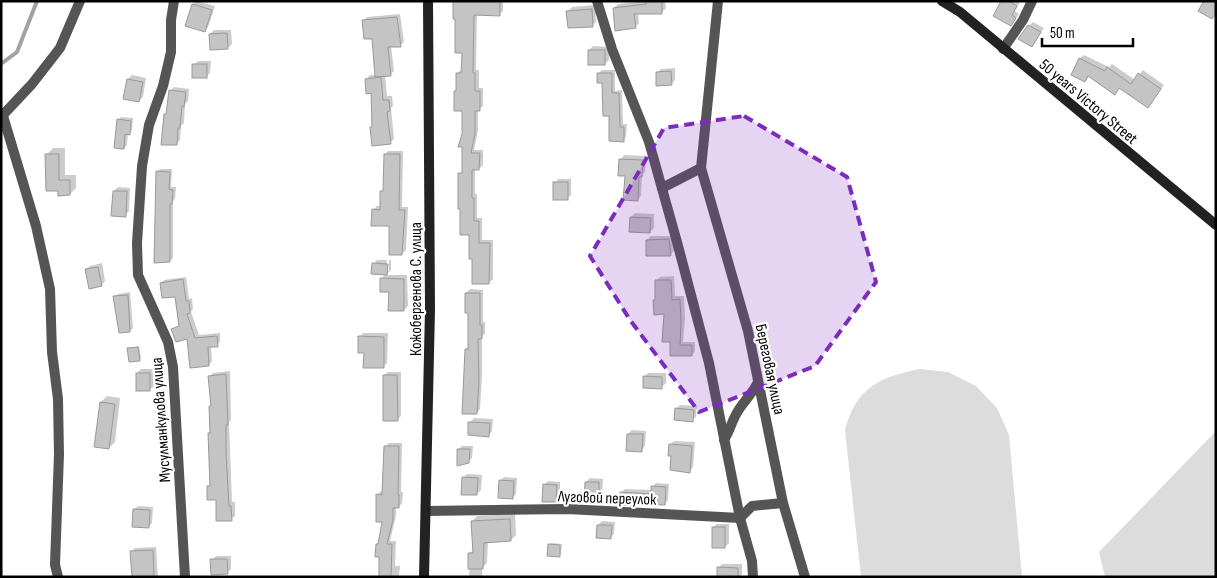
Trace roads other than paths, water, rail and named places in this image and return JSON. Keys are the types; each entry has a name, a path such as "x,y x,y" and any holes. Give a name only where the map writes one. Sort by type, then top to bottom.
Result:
{"main road":[{"name":"Кожобергенова С. улица","path":"424,577 430,309 428,1"},
{"name":"50 years Victory Street","path":"942,1 960,12 1002,49 1216,225"}],"street":[{"path":"58,577 55,566 58,408 52,352 50,289 36,226 2,117 32,84 60,48 80,1"},
{"name":"Мусулманкулова улица","path":"174,1 171,20 171,52 163,86 149,125 142,166 137,242 138,275 168,342 173,367 185,577"},
{"path":"597,1 612,49 649,142 662,188 709,363 740,518 752,561 753,577"},
{"name":"Береговая улица","path":"718,1 701,168 748,331 783,503 805,577"},
{"path":"1002,49 1023,20 1032,1"},
{"path":"662,188 701,168"},
{"path":"724,440 729,433 737,412 758,382"},
{"path":"740,518 752,506 783,503"},
{"name":"Луговой переулок","path":"426,511 567,509 740,518"}],"waterway":[{"path":"1,64 17,52 37,1"}]}
